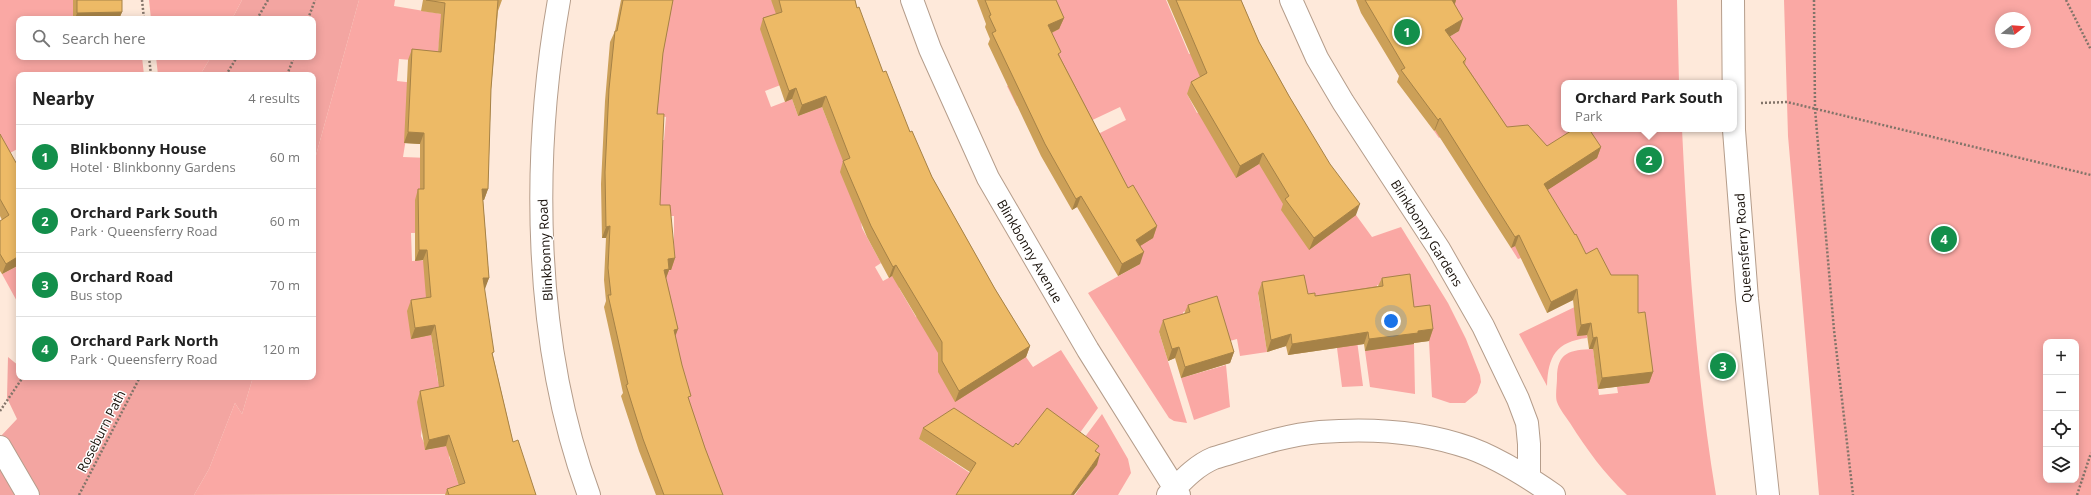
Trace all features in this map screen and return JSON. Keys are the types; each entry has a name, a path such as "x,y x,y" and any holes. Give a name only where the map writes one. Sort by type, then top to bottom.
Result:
{"street":[{"name":"Blinkbonny Road","path":"559,0 552,41 543,124 544,263 550,338 561,400 578,465 589,495"},
{"name":"Blinkbonny Avenue","path":"912,0 930,49 988,178 1088,350 1174,493"},
{"name":"Blinkbonny Gardens","path":"1291,0 1317,58 1342,102 1439,249 1483,326 1518,399 1527,423 1529,444 1529,478"},
{"name":"Queensferry Road","path":"1733,0 1734,80"},
{"name":"Queensferry Road","path":"1735,132 1747,299 1768,495"},
{"path":"1174,493 1203,463 1214,458 1286,438 1319,432 1378,430 1444,441 1470,448 1529,478 1554,495"},
{"path":"0,447 28,495"}],"path":[{"path":"142,0 144,16"},
{"path":"259,16 268,0"},
{"path":"309,16 315,0"},
{"path":"1814,0 1815,109 1834,330 1853,495"},
{"path":"2066,0 2091,50"},
{"path":"149,60 151,72"},
{"path":"228,72 235,60"},
{"path":"288,72 293,60"},
{"path":"1786,102 2091,175"},
{"path":"0,411 21,380"},
{"name":"Roseburn Path","path":"79,495 138,380"},
{"path":"2077,495 2091,454"}],"shaded area":[{"path":"0,0 73,0 73,16 16,16 16,60 142,60 144,72 16,72 16,150 3,157 0,151"},
{"path":"149,0 242,0 234,16 151,16"},
{"path":"242,0 359,0 316,155 316,72 202,72 209,60 316,60 316,16 234,16"},
{"path":"359,0 395,0 394,6 442,14 437,62 399,59 397,81 415,83 403,157 429,158 449,232 411,233 412,261 429,260 427,308 411,338 431,335 438,382 451,379 422,426 421,436 427,450 451,444 449,457 462,494 194,495 209,469 235,403 242,414 252,380 316,380 316,155"},
{"path":"658,0 771,0 817,71 765,91 771,107 792,99 798,116 822,107 833,135 848,129 862,228 881,263 875,267 883,281 925,258 932,270 899,288 916,317 935,307 1026,357 1033,367 1061,350 1098,408 1074,441 1028,466 919,439 1003,495 715,495 684,408 664,271 671,270 668,248 674,247 674,216 654,216 659,140 664,140 666,117 653,115"},
{"path":"1050,0 1166,0 1189,54 1245,30 1208,82 1187,94 1197,113 1218,101 1236,177 1259,164 1356,215 1372,237 1401,227 1448,303 1466,339 1480,375 1481,382 1477,393 1465,403 1450,403 1432,397 1426,317 1410,319 1394,283 1377,285 1379,297 1356,333 1363,386 1342,387 1337,348 1258,294 1267,352 1240,356 1237,339 1219,344 1197,308 1183,312 1186,324 1159,332 1187,423 1174,421 1169,418 1088,293 1140,264 1090,138 1126,120 1120,107 1084,124 1063,83 1017,106 1007,86 1057,64 1044,36 1059,29"},
{"path":"1448,0 1677,0 1679,80 1561,80 1561,132 1682,132 1687,221 1698,358 1716,495 1627,495 1596,461 1560,408 1556,397 1559,363 1566,354 1578,350 1593,349 1599,395 1618,393 1617,387 1648,383 1641,323 1521,258 1518,259 1511,248 1540,195 1556,149 1460,124 1439,138 1434,131 1478,98 1401,79 1395,69 1459,31"},
{"path":"1784,0 2091,0 2091,495 1819,495 1788,136"},
{"path":"156,60 209,60 202,72 158,72"},
{"path":"16,267 16,300 2,274"},
{"path":"1585,302 1587,338 1568,343 1556,352 1549,366 1547,386 1519,334"},
{"path":"1414,344 1415,394 1370,387 1365,351"},
{"path":"8,357 16,364 16,380 252,380 242,414 235,403 209,469 194,495 0,495 0,437 17,419 7,398"},
{"path":"1226,365 1230,407 1194,420 1181,378"},
{"path":"1102,414 1128,459 1131,473 1118,495 1075,495 1096,465 1079,445"}],"building":[{"path":"77,0 122,0 122,12 77,13"},
{"path":"426,0 498,0 491,89 488,189 482,189 489,278 483,278 494,352 492,353 513,442 518,440 536,495 449,495 447,489 465,483 449,435 429,440 420,391 444,386 435,325 415,328 411,300 431,297 427,250 419,250 418,189 424,189 424,133 408,132 412,49 441,52 445,3"},
{"path":"623,0 673,0 663,53 657,114 664,114 660,205 670,205 675,258 668,259 669,269 664,270 678,329 674,330 691,396 688,397 723,495 664,495 643,439 626,385 628,384 608,295 611,295 608,268 610,226 606,227 605,172 609,89 615,31 617,31"},
{"path":"779,0 855,0 883,72 886,71 910,132 912,131 932,177 995,289 1030,346 959,391 942,361 942,342 896,265 893,267 871,226 843,161 850,158 826,96 802,105 796,88 789,91 763,18 782,12"},
{"path":"985,0 1056,0 1064,18 1048,25 1061,52 1058,54 1128,188 1133,185 1157,226 1136,240 1144,252 1122,264 1081,196 1076,199 1045,144 992,33 996,31 989,16 991,15"},
{"path":"1176,0 1241,0 1259,42 1289,96 1330,164 1360,204 1314,238 1285,199 1289,196 1263,153 1240,166 1191,82 1207,73"},
{"path":"1365,0 1452,0 1463,19 1445,30 1466,59 1463,62 1507,127 1528,125 1547,146 1569,132 1591,132 1601,147 1544,184 1575,235 1576,234 1586,254 1597,248 1611,275 1638,275 1638,313 1645,312 1653,372 1602,378 1597,337 1593,338 1591,323 1581,325 1577,289 1551,302 1519,235 1515,237 1440,118 1438,120 1401,70 1405,68"},
{"path":"0,134 16,163 16,258 6,264 0,254 0,221 9,215 0,199"},
{"path":"1410,274 1414,307 1430,305 1433,329 1418,331 1418,333 1369,339 1368,332 1292,344 1291,334 1271,340 1262,282 1304,275 1308,294 1315,293 1315,296 1383,286 1382,278"},
{"path":"1217,296 1234,352 1185,367 1179,347 1172,349 1163,320 1190,312 1188,305"},
{"path":"954,408 1013,447 1016,443 1018,445 1047,408 1099,446 1095,451 1100,454 1071,495 956,495 976,463 923,428"}],"place":[{"name":"Blinkbonny House","path":"1407,32"},
{"name":"Orchard Park South","path":"1649,160"},
{"name":"Orchard Park North","path":"1944,239"},
{"name":"Orchard Road","path":"1723,366"}]}
